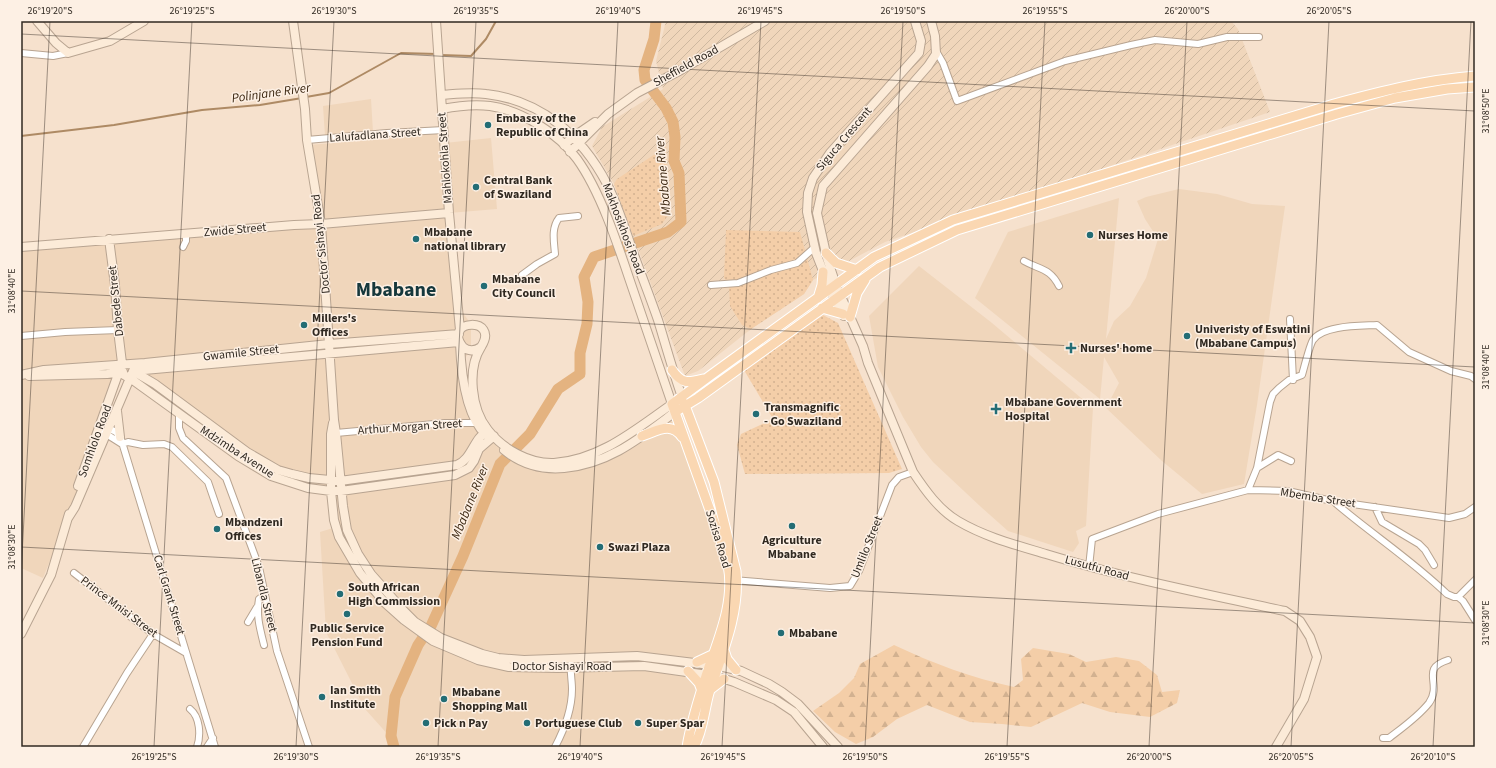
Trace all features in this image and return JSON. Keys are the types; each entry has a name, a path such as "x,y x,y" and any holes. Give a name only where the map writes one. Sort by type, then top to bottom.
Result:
{"main road":[{"path":"37,21 56,44 68,52 110,40 144,21"},
{"name":"Doctor Sishayi Road","path":"293,21 302,84 307,140 321,224 334,420 344,522 358,554 371,574 415,625"},
{"name":"Mahlokohla Street","path":"436,21 449,213 463,377 469,405 479,423"},
{"name":"Sheffield Road","path":"564,145 573,137 637,93 765,21"},
{"path":"915,21 919,31 920,47 935,50"},
{"name":"Siguca Crescent","path":"835,292 817,213 823,186 928,66 936,54 935,36 931,21"},
{"name":"Siguca Crescent","path":"835,292 823,272 815,248 807,212 808,193 813,178 830,153 916,58 920,47"},
{"path":"519,458 553,463 578,459 597,453 674,408 685,407 822,308 856,270 874,257 953,220 1334,104 1392,88 1447,78 1475,76"},
{"path":"481,347 477,350 466,350 459,337 467,324 476,324 480,326 485,334 485,339 481,347 477,354 472,375 473,392 479,423 502,446 531,465 548,469 580,467 599,461 616,453 642,436 674,408 682,397 818,298 835,292 880,267 965,228 1337,114 1395,98 1447,89 1475,87"},
{"name":"Makhosikhosi Road","path":"441,95 468,93 486,94 511,99 536,109 554,120 573,137 594,162 607,184 625,230 658,319 672,370 682,397"},
{"name":"Makhosikhosi Road","path":"442,109 466,106 490,106 506,110 538,124 564,145 576,158 595,191 623,259 674,408"},
{"name":"Sheffield Road","path":"570,152 608,114"},
{"name":"Zwide Street","path":"21,247 449,213"},
{"name":"Dabede Street","path":"109,239 122,363"},
{"path":"826,253 836,263 856,270"},
{"path":"818,298 822,285 823,272"},
{"path":"822,308 846,316 868,275"},
{"name":"Lusutfu Road","path":"835,292 846,316 863,346 868,363 913,472 924,488 945,512 958,521 988,536 1088,568 1285,611 1300,621 1310,637 1317,657 1304,699 1276,747"},
{"name":"Mahlokohla Street","path":"457,296 466,317 476,324"},
{"name":"Gwamile Street","path":"23,375 44,370 122,363 152,362 329,344 459,337"},
{"name":"Gwamile Street","path":"132,375 459,337"},
{"name":"Somhlolo Road","path":"104,430 110,401 122,363"},
{"name":"Mdzimba Avenue","path":"122,363 132,375 179,414 238,456 271,476 308,488 341,491 455,475 469,468 489,434"},
{"path":"672,370 679,379 687,382 707,378"},
{"name":"Gwamile Street","path":"23,375 41,377 107,374 119,372"},
{"name":"Mdzimba Avenue","path":"119,372 132,375"},
{"name":"Mdzimba Avenue","path":"143,373 155,384 246,452 278,470 308,478 340,481 457,465 465,460 477,439 489,434"},
{"name":"Somhlolo Road","path":"21,634 51,575 69,512 104,430 119,404 132,375"},
{"path":"692,425 694,410 706,391"},
{"name":"Sozisa Road","path":"682,397 714,482 736,571 725,619 714,654 714,665 687,747"},
{"path":"110,401 119,404 121,441"},
{"name":"Sozisa Road","path":"674,408 733,580 737,598 724,650 714,665"},
{"name":"Doctor Sishayi Road","path":"334,420 331,434 331,491 334,520 339,537 360,573 385,602 415,625 433,637 478,660 509,667 644,666 711,675 746,686 776,700 794,712 823,747"},
{"path":"642,436 667,428 674,428 686,441"},
{"name":"Doctor Sishayi Road","path":"433,637 441,638 498,658 524,660 637,656 697,662 736,670 754,676 782,692 798,704 838,747"},
{"path":"724,650 728,659 736,670"},
{"path":"697,662 714,654"},
{"path":"637,656 639,663 644,666"},
{"path":"688,671 706,690 724,679"},
{"name":"Sozisa Road","path":"694,747 706,690"}],"street":[{"path":"935,50 943,63 957,101 1065,62 1132,44 1155,40 1198,44 1227,37 1259,36"},
{"path":"21,53 53,56 68,52"},
{"name":"Lalufadlana Street","path":"307,140 444,130"},
{"path":"522,275 537,264 556,254 554,232 555,222 559,218 578,216"},
{"path":"183,247 186,241 186,235"},
{"path":"711,285 738,283 770,270 796,263 815,248"},
{"path":"1024,261 1049,272 1059,286"},
{"path":"1290,319 1293,380"},
{"path":"1248,490 1257,468 1270,402 1273,394 1289,380 1293,380 1302,375 1312,340 1320,332 1344,327 1378,325 1409,352 1451,371 1471,376 1475,379"},
{"path":"21,336 65,332 118,330"},
{"name":"Libandla Street","path":"179,414 179,428 183,438 226,478 259,568 277,651 309,747"},
{"name":"Arthur Morgan Street","path":"336,433 438,424 479,423"},
{"path":"104,430 116,432 121,441 143,445 164,444 172,447 208,482 219,514"},
{"name":"Carl Grant Street","path":"121,441 216,747"},
{"path":"1257,468 1278,455 1291,461"},
{"name":"Umlilo Street","path":"733,580 830,588 850,586 858,571 892,485 900,477 913,472"},
{"name":"Mbemba Street","path":"1088,568 1092,539 1158,514 1248,490 1288,491 1332,501 1449,518 1465,514 1475,507"},
{"path":"1332,501 1361,526 1448,594 1458,597 1464,601 1475,620"},
{"path":"1375,507 1382,522 1419,544 1434,564"},
{"name":"Prince Mnisi Street","path":"74,573 153,634 186,653"},
{"path":"1458,597 1475,580"},
{"path":"264,595 259,599 258,606 258,620 264,645"},
{"path":"248,622 258,606"},
{"path":"83,747 127,673 153,634"},
{"path":"555,747 563,731 571,701 571,658"},
{"path":"1383,738 1389,738 1420,713 1430,702 1434,690 1434,666 1448,660"},
{"path":"190,709 194,712 197,721 199,740 197,747"},
{"path":"207,747 213,738"}],"shaded area":[{"path":"666,21 1231,21 1238,29 1270,112 885,242 813,280 804,294 751,329 698,371 685,376 614,184 592,146 602,127 663,89 656,61"},
{"path":"371,99 373,132 325,136 323,106"},
{"path":"419,133 444,134 445,143 491,138 497,209 449,213 457,296 463,313 471,324 471,351 464,359 469,405 484,433 512,457 524,463 599,461 675,412 722,544 729,597 687,747 399,747 365,709 326,632 320,532 333,528 331,491 271,476 122,376 111,409 43,578 21,568 21,245 321,224 309,145 383,139"},
{"name":"Univeristy of Eswatini (Mbabane Campus)","path":"1179,189 1217,194 1252,204 1285,206 1257,405 1244,484 1202,494 1162,461 1106,408 1119,383 1104,357 1100,399 975,298 1008,232 1119,198 1106,339 1114,321 1130,306 1146,278 1158,239 1145,219 1137,201 1146,197"},
{"name":"Mbabane Government Hospital","path":"919,266 992,323 1093,408 1086,526 1076,531 1079,543 1073,552 1008,531 933,462 921,447 903,417 878,367 869,316"}],"green space":[{"path":"666,147 669,214 662,224 633,236 614,184 617,179"},
{"path":"726,230 800,232 813,280 804,294 751,329 742,325 730,306 729,284 724,278"},
{"path":"823,315 838,323 902,469 889,473 745,474 737,445 741,434 773,419 744,370"},
{"path":"894,645 952,669 1014,687 1023,680 1021,659 1033,648 1069,654 1086,662 1116,657 1139,661 1157,675 1162,692 1180,690 1177,703 1150,717 1110,712 1082,703 1031,727 970,722 927,705 897,719 873,737 856,744 835,732 813,711 839,693 854,678 860,664"}],"waterway":[{"name":"Polinjane River","path":"441,55 471,56 486,39 496,21"},
{"name":"Mbabane River","path":"394,747 391,736 395,697 418,645 431,626 463,556 500,464 530,434 558,389 580,374 580,353 587,324 588,302 584,277 594,257 668,232 681,222 679,173 674,161 675,137 673,122 666,108 645,80 644,70 654,39 656,21"},
{"name":"Polinjane River","path":"306,97 329,93 401,53 437,54"},
{"name":"Polinjane River","path":"21,136 114,125 202,110 260,105 302,98"}],"place":[{"name":"Embassy of the Republic of China","path":"488,125"},
{"name":"Central Bank of Swaziland","path":"476,187"},
{"name":"Nurses Home","path":"1090,235"},
{"name":"Mbabane national library","path":"416,239"},
{"name":"Mbabane City Council","path":"484,286"},
{"name":"Millers's Offices","path":"304,325"},
{"name":"Univeristy of Eswatini (Mbabane Campus)","path":"1187,336"},
{"name":"Nurses' home","path":"1071,348"},
{"name":"Mbabane Government Hospital","path":"996,409"},
{"name":"Transmagnific - Go Swaziland","path":"756,414"},
{"name":"Agriculture Mbabane","path":"792,526"},
{"name":"Mbandzeni Offices","path":"217,529"},
{"name":"Swazi Plaza","path":"600,547"},
{"name":"South African High Commission","path":"340,594"},
{"name":"Public Service Pension Fund","path":"347,614"},
{"name":"Mbabane","path":"781,633"},
{"name":"Ian Smith Institute","path":"322,697"},
{"name":"Mbabane Shopping Mall","path":"444,699"},
{"name":"Pick n Pay","path":"426,723"},
{"name":"Portuguese Club","path":"527,723"},
{"name":"Super Spar","path":"638,723"}],"district":[{"name":"Mbabane","path":"396,290"}]}
